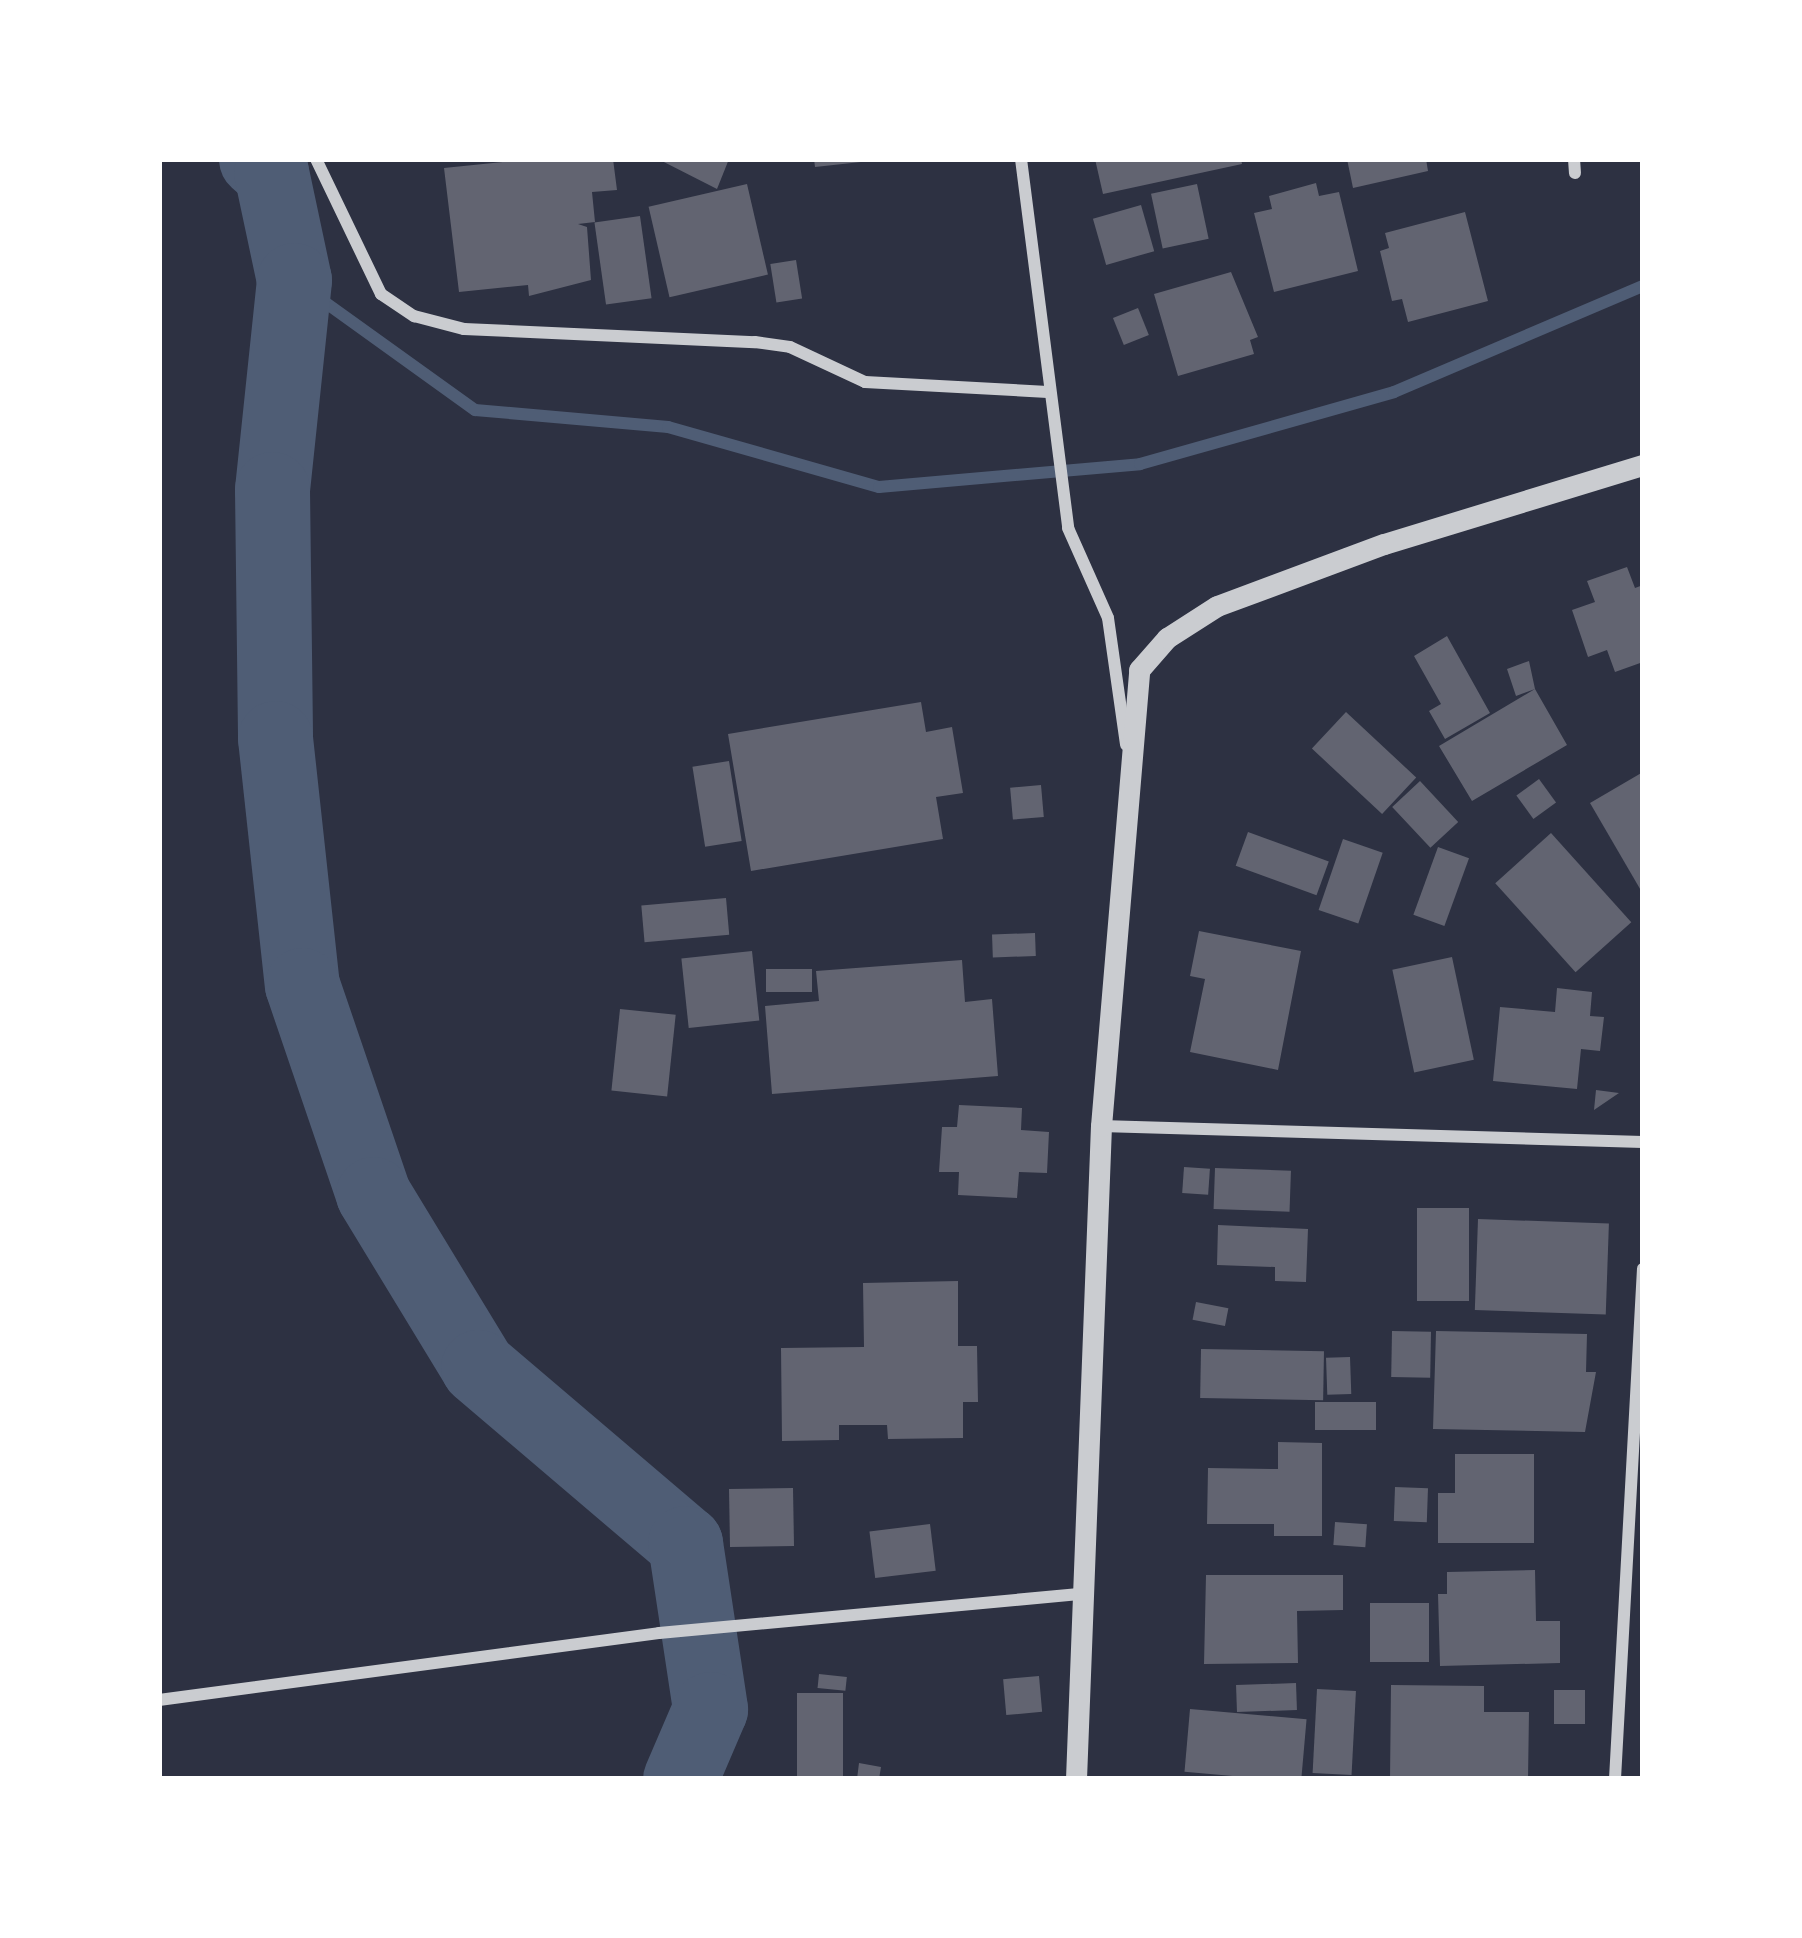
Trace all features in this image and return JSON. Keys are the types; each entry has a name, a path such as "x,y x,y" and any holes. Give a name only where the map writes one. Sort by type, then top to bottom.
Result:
{"street":[{"path":"316,159 381,294 414,316 464,328 754,342 790,347 865,382 1048,392"},
{"path":"1021,159 1068,528 1108,618 1129,765"},
{"path":"1076,1779 1102,1126 1139,670 1167,638 1217,606 1384,544 1643,465"},
{"path":"1102,1126 1643,1142"},
{"path":"1615,1779 1643,1269"},
{"path":"159,1700 659,1633 1087,1592"}],"building":[{"path":"532,159 613,159 617,190 592,192 595,222 578,224 587,227 591,280 529,296 528,285 459,292 444,168"},
{"path":"658,159 729,159 717,189"},
{"path":"814,159 861,159 861,162 815,167"},
{"path":"1095,159 1241,159 1242,164 1103,194"},
{"path":"1347,159 1426,159 1428,171 1353,188"},
{"path":"1316,183 1319,196 1339,192 1358,271 1274,292 1254,213 1272,209 1269,196"},
{"path":"747,184 768,275 670,297 649,207"},
{"path":"1197,184 1209,239 1163,249 1151,194"},
{"path":"1141,205 1154,251 1106,265 1093,219"},
{"path":"1465,212 1488,301 1408,322 1402,299 1392,301 1380,251 1389,248 1385,233"},
{"path":"640,216 652,298 606,305 594,222"},
{"path":"796,260 802,299 776,303 770,264"},
{"path":"1231,272 1258,337 1250,340 1254,354 1178,376 1154,294"},
{"path":"1138,308 1149,335 1124,345 1113,318"},
{"path":"1627,567 1635,588 1643,585 1643,662 1615,672 1607,650 1588,657 1572,610 1595,602 1587,581"},
{"path":"1447,636 1490,713 1445,739 1429,711 1441,704 1414,656"},
{"path":"1529,661 1535,689 1516,696 1507,669"},
{"path":"1535,689 1567,745 1472,801 1439,746"},
{"path":"921,702 926,732 952,727 963,793 936,797 943,839 751,871 728,734"},
{"path":"1346,712 1416,777 1382,814 1312,749"},
{"path":"729,761 742,841 705,847 692,767"},
{"path":"1643,772 1643,894 1590,803"},
{"path":"1539,779 1556,802 1533,819 1516,795"},
{"path":"1420,781 1458,822 1430,848 1392,807"},
{"path":"1041,785 1044,817 1013,820 1010,788"},
{"path":"1248,832 1329,861 1317,895 1236,866"},
{"path":"1551,833 1631,922 1576,972 1495,883"},
{"path":"1343,839 1383,853 1358,924 1319,910"},
{"path":"1438,847 1469,858 1444,926 1413,915"},
{"path":"726,898 729,935 645,942 641,905"},
{"path":"1199,931 1301,951 1278,1070 1190,1052 1205,979 1190,976"},
{"path":"1035,933 1036,956 993,957 992,935"},
{"path":"752,951 759,1021 689,1028 681,958"},
{"path":"1452,957 1474,1060 1414,1072 1392,970"},
{"path":"962,960 965,1002 992,999 998,1076 772,1094 765,1006 819,1001 816,971"},
{"path":"766,969 812,969 812,992 766,992"},
{"path":"1557,988 1592,992 1590,1016 1604,1017 1600,1051 1581,1049 1577,1089 1493,1081 1500,1007 1555,1012"},
{"path":"620,1009 676,1015 667,1096 611,1091"},
{"path":"1596,1090 1619,1093 1594,1110"},
{"path":"959,1105 1022,1108 1021,1130 1049,1132 1047,1173 1019,1172 1017,1198 958,1195 959,1172 939,1172 942,1127 957,1127"},
{"path":"1184,1167 1210,1169 1208,1195 1182,1193"},
{"path":"1215,1168 1291,1171 1290,1212 1214,1209"},
{"path":"1417,1208 1469,1208 1469,1301 1417,1301"},
{"path":"1478,1219 1609,1224 1606,1315 1475,1310"},
{"path":"1218,1225 1308,1229 1306,1282 1275,1281 1275,1267 1217,1265"},
{"path":"958,1281 958,1346 977,1346 978,1402 963,1402 963,1438 888,1439 887,1425 839,1425 839,1440 782,1441 781,1348 864,1347 863,1283"},
{"path":"1196,1302 1228,1308 1225,1326 1193,1320"},
{"path":"1392,1331 1431,1332 1430,1378 1391,1377"},
{"path":"1436,1331 1587,1334 1586,1372 1596,1372 1585,1432 1433,1429"},
{"path":"1201,1349 1324,1351 1323,1400 1200,1398"},
{"path":"1350,1357 1351,1394 1327,1395 1326,1358"},
{"path":"1315,1402 1376,1402 1376,1430 1315,1430"},
{"path":"1278,1442 1322,1443 1322,1536 1274,1536 1274,1524 1207,1524 1208,1468 1278,1469"},
{"path":"1455,1454 1534,1454 1534,1543 1438,1543 1438,1493 1455,1493"},
{"path":"1395,1487 1428,1488 1427,1522 1394,1521"},
{"path":"793,1488 794,1546 730,1547 729,1489"},
{"path":"1335,1522 1367,1524 1365,1547 1333,1545"},
{"path":"930,1524 936,1571 875,1578 869,1531"},
{"path":"1535,1570 1536,1621 1560,1621 1560,1663 1440,1666 1438,1594 1447,1594 1447,1572"},
{"path":"1206,1575 1343,1575 1343,1610 1297,1611 1298,1663 1204,1664"},
{"path":"1370,1603 1429,1603 1429,1662 1370,1662"},
{"path":"819,1674 847,1677 845,1691 818,1688"},
{"path":"1039,1676 1042,1712 1006,1715 1003,1679"},
{"path":"1296,1683 1297,1710 1237,1712 1236,1685"},
{"path":"1391,1685 1484,1686 1484,1712 1529,1712 1528,1779 1390,1779"},
{"path":"1317,1689 1356,1691 1352,1775 1313,1773"},
{"path":"1554,1690 1585,1690 1585,1724 1554,1724"},
{"path":"797,1693 843,1693 843,1779 797,1779"},
{"path":"1190,1709 1307,1719 1301,1779 1185,1772"},
{"path":"859,1763 881,1767 879,1779 857,1779"}],"waterway":[{"path":"256,159 271,172 294,280 272,489 275,738 302,985 373,1194 478,1367 685,1543 710,1709 680,1779"},
{"path":"294,280 475,410 668,427 879,487 1140,464 1394,392 1643,286"}]}
